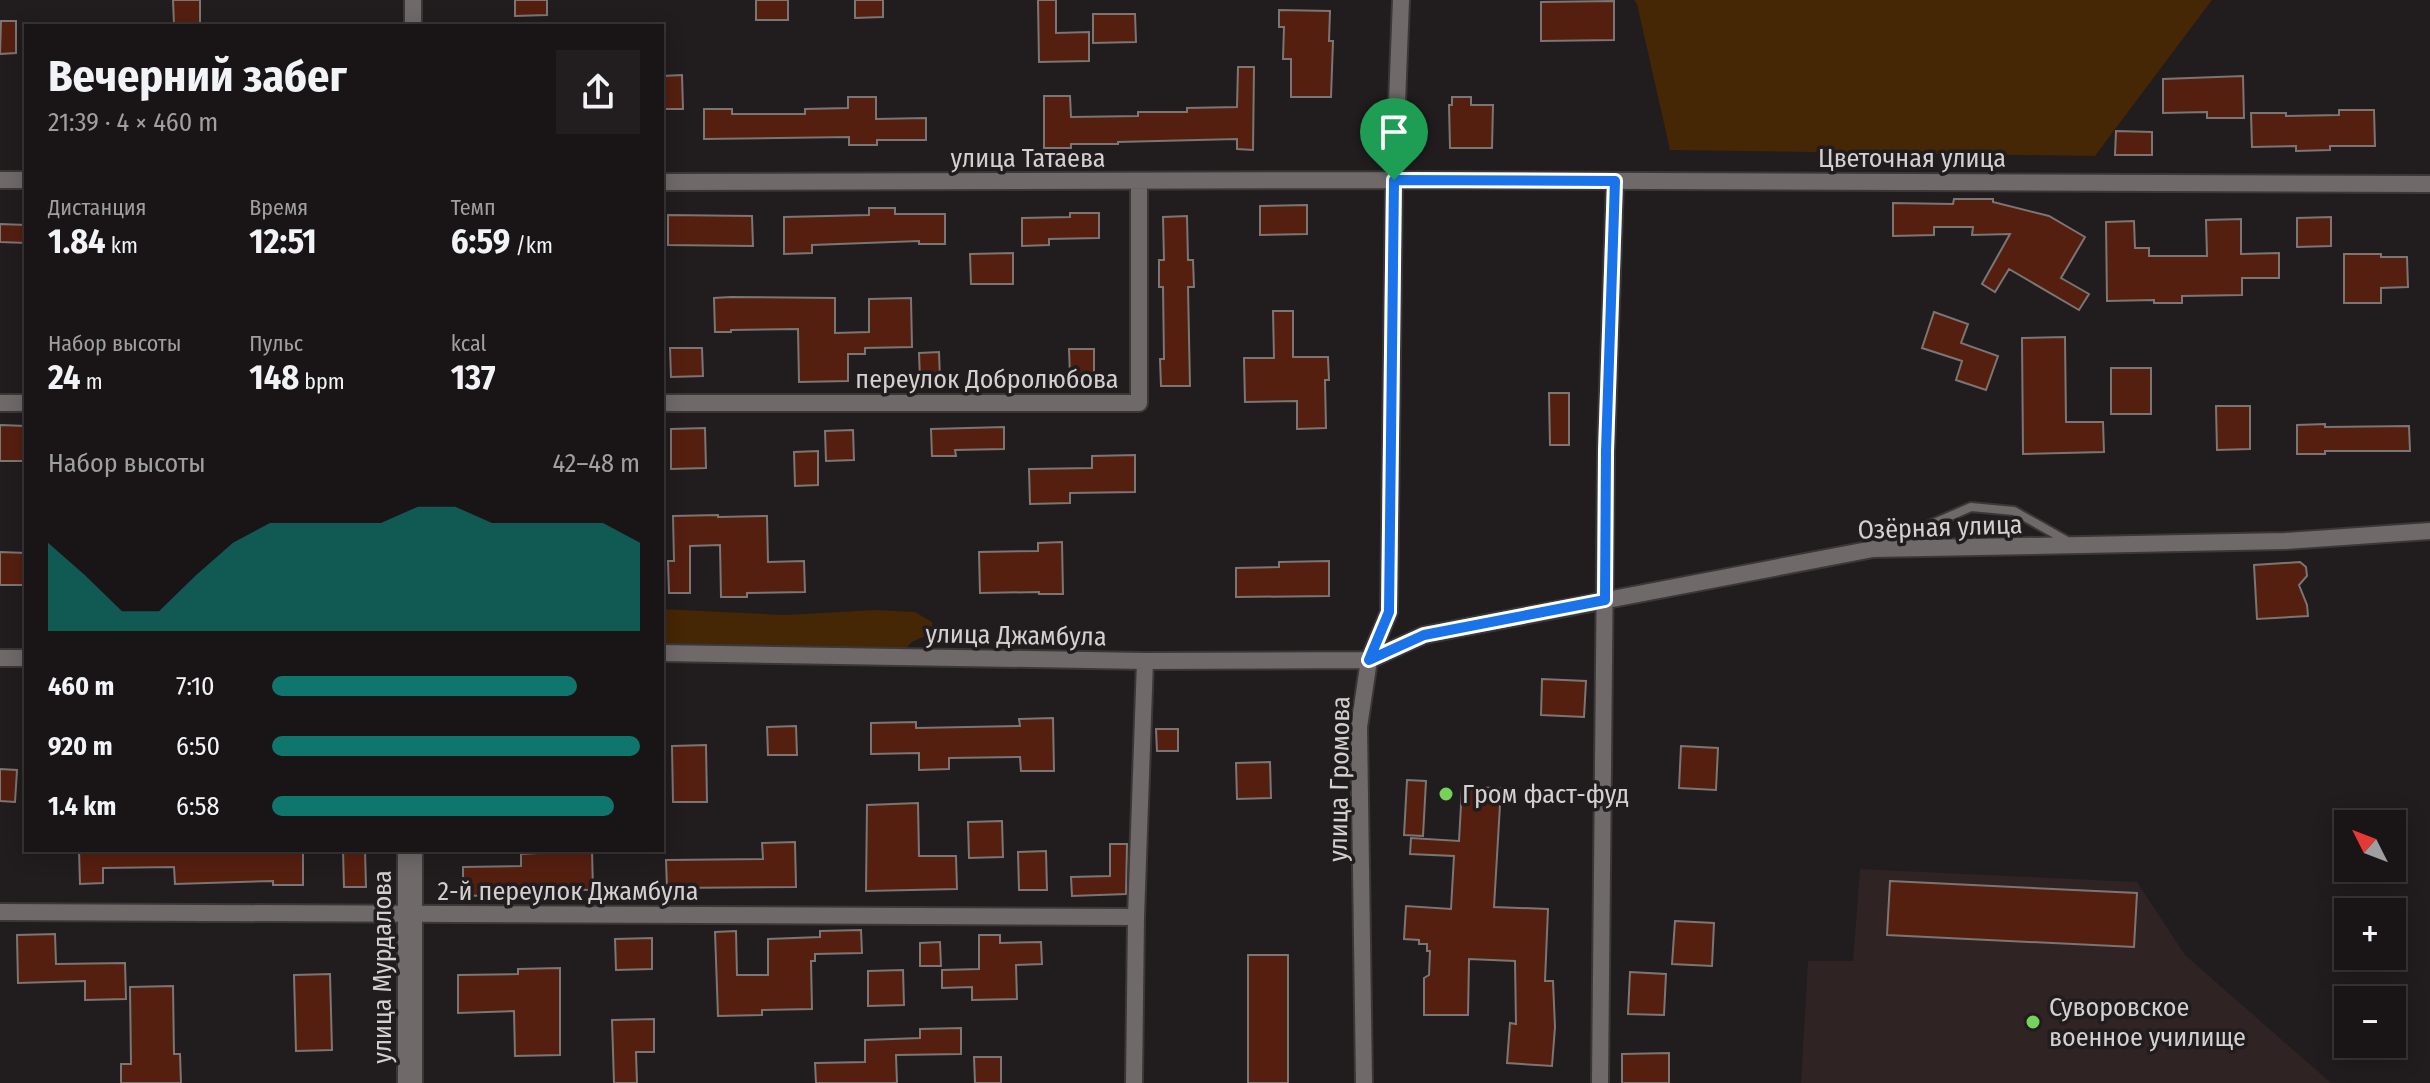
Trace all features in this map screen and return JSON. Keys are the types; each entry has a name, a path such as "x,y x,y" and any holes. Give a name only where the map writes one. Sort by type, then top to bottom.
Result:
{"street":[{"path":"413,0 413,24"},
{"name":"улица Громова","path":"1364,1083 1359,727 1369,660 1389,612 1394,180 1401,0"},
{"path":"0,180 24,180"},
{"name":"Цветочная улица","path":"1394,180 2430,184"},
{"name":"улица Татаева","path":"664,182 1394,180"},
{"path":"1600,1083 1606,451 1615,181"},
{"name":"переулок Добролюбова","path":"664,403 1139,403 1139,182"},
{"path":"0,403 24,403"},
{"name":"Озёрная улица","path":"1369,660 1424,635 1873,549 2285,541 2430,531"},
{"name":"улица Джамбула","path":"664,653 1145,661 1369,660"},
{"path":"0,658 24,658"},
{"path":"1134,1083 1145,661"},
{"name":"улица Мурдалова","path":"410,852 410,1083"},
{"name":"2-й переулок Джамбула","path":"0,912 1136,917"}],"lane":[{"path":"1873,549 1971,507 2014,511 2077,546"}],"shaded area":[{"path":"1634,0 2212,0 2095,156 1670,150"},
{"path":"664,609 785,615 876,610 915,612 932,622 932,633 906,648 664,644"},
{"name":"Суворовское военное училище","path":"1860,869 2137,882 2185,955 2331,1083 1801,1083 1808,961 1853,961"}],"building":[{"path":"173,0 200,0 200,24 174,24"},
{"path":"515,0 547,0 547,15 515,16"},
{"path":"756,0 788,0 788,20 756,20"},
{"path":"855,0 883,0 883,17 855,18"},
{"path":"1038,0 1056,0 1056,33 1089,32 1089,61 1039,62"},
{"path":"1614,1 1614,40 1541,41 1541,2"},
{"path":"1279,10 1330,11 1329,41 1333,41 1331,97 1291,97 1291,59 1283,59 1284,27 1279,27"},
{"path":"1093,14 1135,14 1136,42 1093,43"},
{"path":"1,21 16,21 16,53 0,54"},
{"path":"1238,67 1254,67 1253,150 1237,149 1237,139 1071,144 1071,148 1044,148 1044,96 1070,96 1071,117 1138,116 1138,112 1187,112 1187,108 1237,107"},
{"path":"682,75 683,109 664,109 664,76"},
{"path":"2243,76 2244,118 2207,118 2207,112 2163,113 2163,79"},
{"path":"848,97 876,97 876,119 926,118 926,140 877,140 877,145 849,145 849,137 704,139 704,109 732,109 732,114 805,114 805,109 848,108"},
{"path":"1452,97 1471,97 1471,105 1493,105 1492,148 1450,148 1449,105 1452,105"},
{"path":"2339,110 2374,110 2375,146 2330,146 2330,150 2296,151 2296,146 2252,147 2251,113 2339,115"},
{"path":"2116,131 2152,132 2152,155 2115,155"},
{"path":"1954,199 1993,199 1993,202 2049,216 2085,237 2061,278 2089,294 2079,310 2009,269 1995,292 1982,284 2010,234 1972,235 1973,227 1934,227 1934,235 1893,236 1893,203 1953,204"},
{"path":"1307,205 1307,234 1260,235 1260,206"},
{"path":"869,208 895,208 895,214 945,214 945,244 919,244 919,241 812,245 812,253 784,254 784,217 869,215"},
{"path":"1070,213 1099,213 1099,238 1049,239 1049,245 1022,246 1022,218 1070,217"},
{"path":"668,215 752,216 753,246 668,245"},
{"path":"1187,216 1188,260 1193,260 1194,287 1188,287 1190,386 1161,386 1160,359 1164,359 1163,287 1159,287 1159,260 1164,260 1163,217"},
{"path":"2331,217 2331,246 2297,247 2297,218"},
{"path":"2241,219 2241,254 2279,253 2279,278 2242,278 2242,295 2182,296 2182,303 2107,301 2106,222 2134,221 2135,248 2149,248 2149,256 2207,256 2206,220"},
{"path":"0,224 24,225 24,243 0,242"},
{"path":"1013,253 1013,284 971,284 970,254"},
{"path":"2344,254 2407,257 2408,287 2381,288 2381,303 2344,303"},
{"path":"714,298 835,298 835,333 869,332 869,299 911,298 912,347 865,348 865,354 848,354 848,381 799,382 798,329 715,332"},
{"path":"1273,311 1293,311 1293,357 1328,357 1326,428 1297,429 1297,401 1245,402 1244,358 1274,358"},
{"path":"1934,312 1968,324 1961,343 1998,356 1986,390 1956,380 1962,361 1922,348"},
{"path":"2065,337 2066,422 2103,422 2104,452 2023,454 2022,338"},
{"path":"670,348 702,348 703,376 671,377"},
{"path":"1069,349 1094,349 1094,376 1070,376"},
{"path":"939,352 940,379 920,380 919,353"},
{"path":"2111,368 2151,368 2151,414 2111,414"},
{"path":"1549,393 1569,393 1569,445 1550,445"},
{"path":"2216,406 2250,406 2250,449 2217,450"},
{"path":"2325,424 2325,427 2409,426 2410,451 2297,454 2297,425"},
{"path":"0,425 24,426 24,461 0,461"},
{"path":"1004,427 1004,449 955,450 956,456 932,456 931,429"},
{"path":"705,428 706,468 671,469 671,429"},
{"path":"853,430 854,460 826,461 825,431"},
{"path":"818,451 818,485 795,486 794,452"},
{"path":"1135,455 1135,492 1070,493 1070,503 1030,504 1029,469 1092,468 1092,456"},
{"path":"673,516 767,516 768,562 804,561 805,592 747,593 747,597 721,597 720,545 690,546 690,593 669,593 668,561 674,561"},
{"path":"1062,542 1063,594 980,593 979,552 1038,551 1038,543"},
{"path":"0,552 24,553 24,585 0,585"},
{"path":"1329,561 1329,596 1236,597 1236,568 1279,567 1279,562"},
{"path":"2300,562 2306,567 2307,576 2299,585 2308,616 2257,619 2254,565"},
{"path":"1542,679 1586,681 1584,717 1541,715"},
{"path":"1053,718 1054,771 1021,771 1020,757 949,758 949,769 919,770 919,753 871,754 871,723 916,722 916,728 1020,726 1019,719"},
{"path":"796,726 797,755 768,755 767,727"},
{"path":"1156,729 1178,729 1178,751 1157,751"},
{"path":"706,745 707,802 673,802 672,746"},
{"path":"1681,746 1718,748 1716,790 1679,788"},
{"path":"1270,762 1271,798 1237,799 1236,763"},
{"path":"0,769 17,770 15,802 0,801"},
{"path":"1407,780 1426,781 1423,836 1404,835"},
{"path":"1462,787 1501,788 1494,907 1548,909 1545,981 1553,981 1555,1027 1552,1066 1507,1063 1510,1023 1516,1024 1515,961 1469,959 1468,1015 1424,1015 1424,978 1429,975 1430,951 1427,951 1427,944 1419,944 1419,940 1404,939 1406,906 1451,909 1454,856 1410,854 1411,838 1459,841"},
{"path":"918,803 919,856 956,856 957,889 866,891 867,805"},
{"path":"1002,821 1003,857 969,858 968,822"},
{"path":"795,842 796,887 667,888 666,860 763,859 762,843"},
{"path":"1110,844 1127,844 1126,894 1072,896 1071,877 1110,876"},
{"path":"1046,851 1047,890 1019,890 1018,852"},
{"path":"79,852 303,853 303,885 273,885 273,881 175,884 174,867 103,868 103,883 80,884"},
{"path":"343,852 365,852 366,887 344,887"},
{"path":"592,852 593,890 508,889 508,895 463,896 463,867 521,866 521,854"},
{"path":"1890,881 2137,893 2134,947 1887,935"},
{"path":"1675,921 1714,923 1712,966 1672,964"},
{"path":"861,930 862,953 815,954 815,961 811,961 812,1009 762,1010 762,1015 718,1016 715,932 736,931 737,975 768,975 768,939 820,937 820,931"},
{"path":"55,934 56,964 125,963 126,999 85,1000 85,981 18,983 17,935"},
{"path":"979,935 1000,935 1000,943 1041,942 1042,964 1016,965 1017,999 972,1000 972,987 942,988 942,970 979,969"},
{"path":"652,938 652,969 616,970 615,939"},
{"path":"940,942 941,966 920,966 920,943"},
{"path":"1248,955 1288,955 1288,1083 1248,1083"},
{"path":"560,968 560,1055 515,1056 514,1011 458,1013 458,975 518,974 518,969"},
{"path":"903,970 904,1005 868,1006 868,971"},
{"path":"1630,972 1666,974 1664,1015 1628,1014"},
{"path":"330,974 332,1050 296,1051 294,975"},
{"path":"173,986 174,1054 180,1054 181,1083 121,1083 121,1064 131,1064 130,987"},
{"path":"654,1019 654,1052 636,1052 637,1083 614,1083 612,1020"},
{"path":"961,1028 961,1054 896,1055 897,1083 816,1083 815,1063 865,1062 865,1040 920,1038 920,1029"},
{"path":"1669,1053 1669,1083 1622,1083 1622,1054"},
{"path":"974,1057 1001,1057 1001,1083 975,1083"}],"place":[{"name":"Гром фаст-фуд","path":"1446,794"},
{"name":"Суворовское военное училище","path":"2033,1022"}],"route":[{"path":"1394,180 1615,181 1606,451 1605,600 1424,635 1369,660 1389,612 1394,180"}]}
